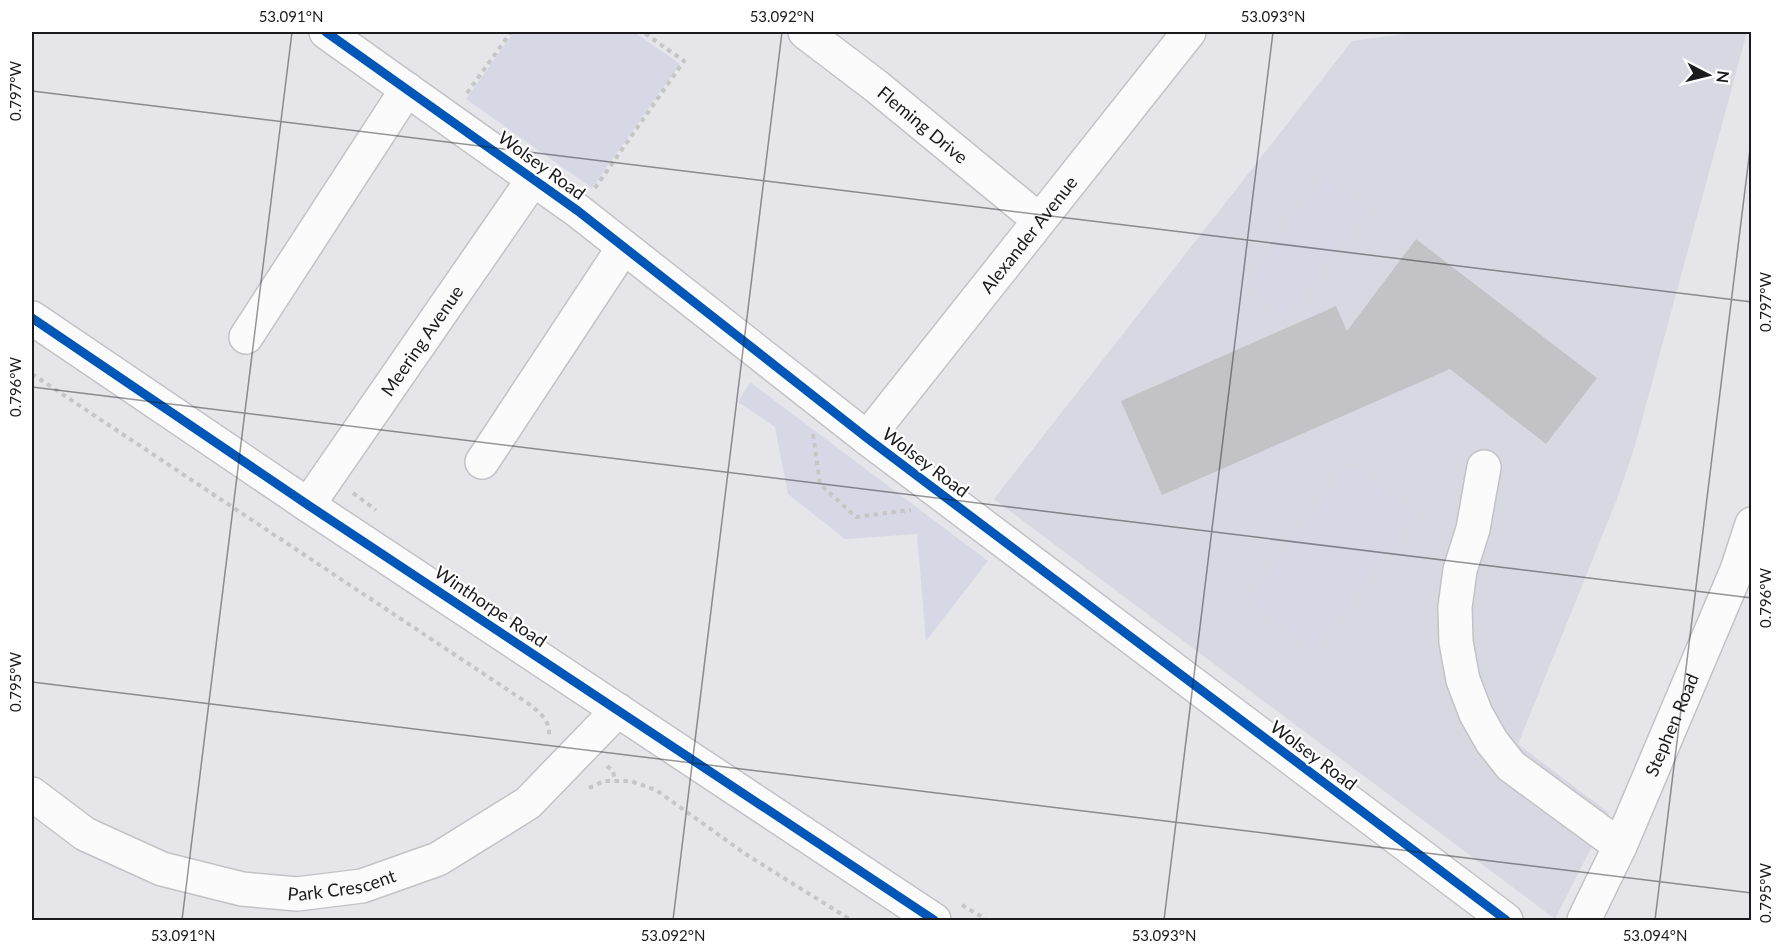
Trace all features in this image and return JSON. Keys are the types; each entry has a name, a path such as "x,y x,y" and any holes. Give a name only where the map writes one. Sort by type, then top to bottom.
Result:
{"street":[{"name":"Wolsey Road","path":"326,32 578,211 867,438 1506,921"},
{"name":"Fleming Drive","path":"805,32 876,86 1039,220"},
{"name":"Alexander Avenue","path":"867,438 1189,32"},
{"path":"246,338 407,89"},
{"name":"Meering Avenue","path":"308,505 534,178"},
{"path":"482,462 623,248"},
{"name":"Winthorpe Road","path":"32,318 308,505 618,710 918,916"},
{"path":"1484,467 1473,529 1460,570 1455,607 1456,642 1462,680 1476,714 1492,742 1511,766 1620,846"},
{"name":"Stephen Road","path":"1584,921 1620,846 1737,570 1752,524"},
{"name":"Park Crescent","path":"32,794 85,834 162,869 242,889 301,912 362,886 438,859 528,803 618,710"}],"path":[{"path":"449,118 511,32"},
{"path":"578,211 684,61 643,32"},
{"path":"32,374 529,704 545,718 550,728 544,744"},
{"path":"808,392 820,484 856,517 955,504"},
{"path":"549,735 583,747 613,771 615,781"},
{"path":"583,790 604,781 631,781 656,790 747,855 851,921"}],"shaded area":[{"path":"514,32 634,32 680,64 592,188 466,99"},
{"path":"1419,32 1747,32 1634,449 1617,499 1518,744 1609,813 1555,919 994,499 1352,41"},
{"path":"1324,177 1367,209 1287,316 1245,284"},
{"path":"750,382 988,561 926,641 917,534 845,539 788,494 775,427 738,402"},
{"path":"1349,463 1415,513 1313,650 1247,600"}],"building":[{"path":"1416,239 1597,378 1546,444 1450,369 1162,495 1121,401 1336,306 1347,331"}],"cycle path":[{"path":"326,32 578,211 867,438 1506,920"},
{"path":"32,318 308,505 934,920"}]}
